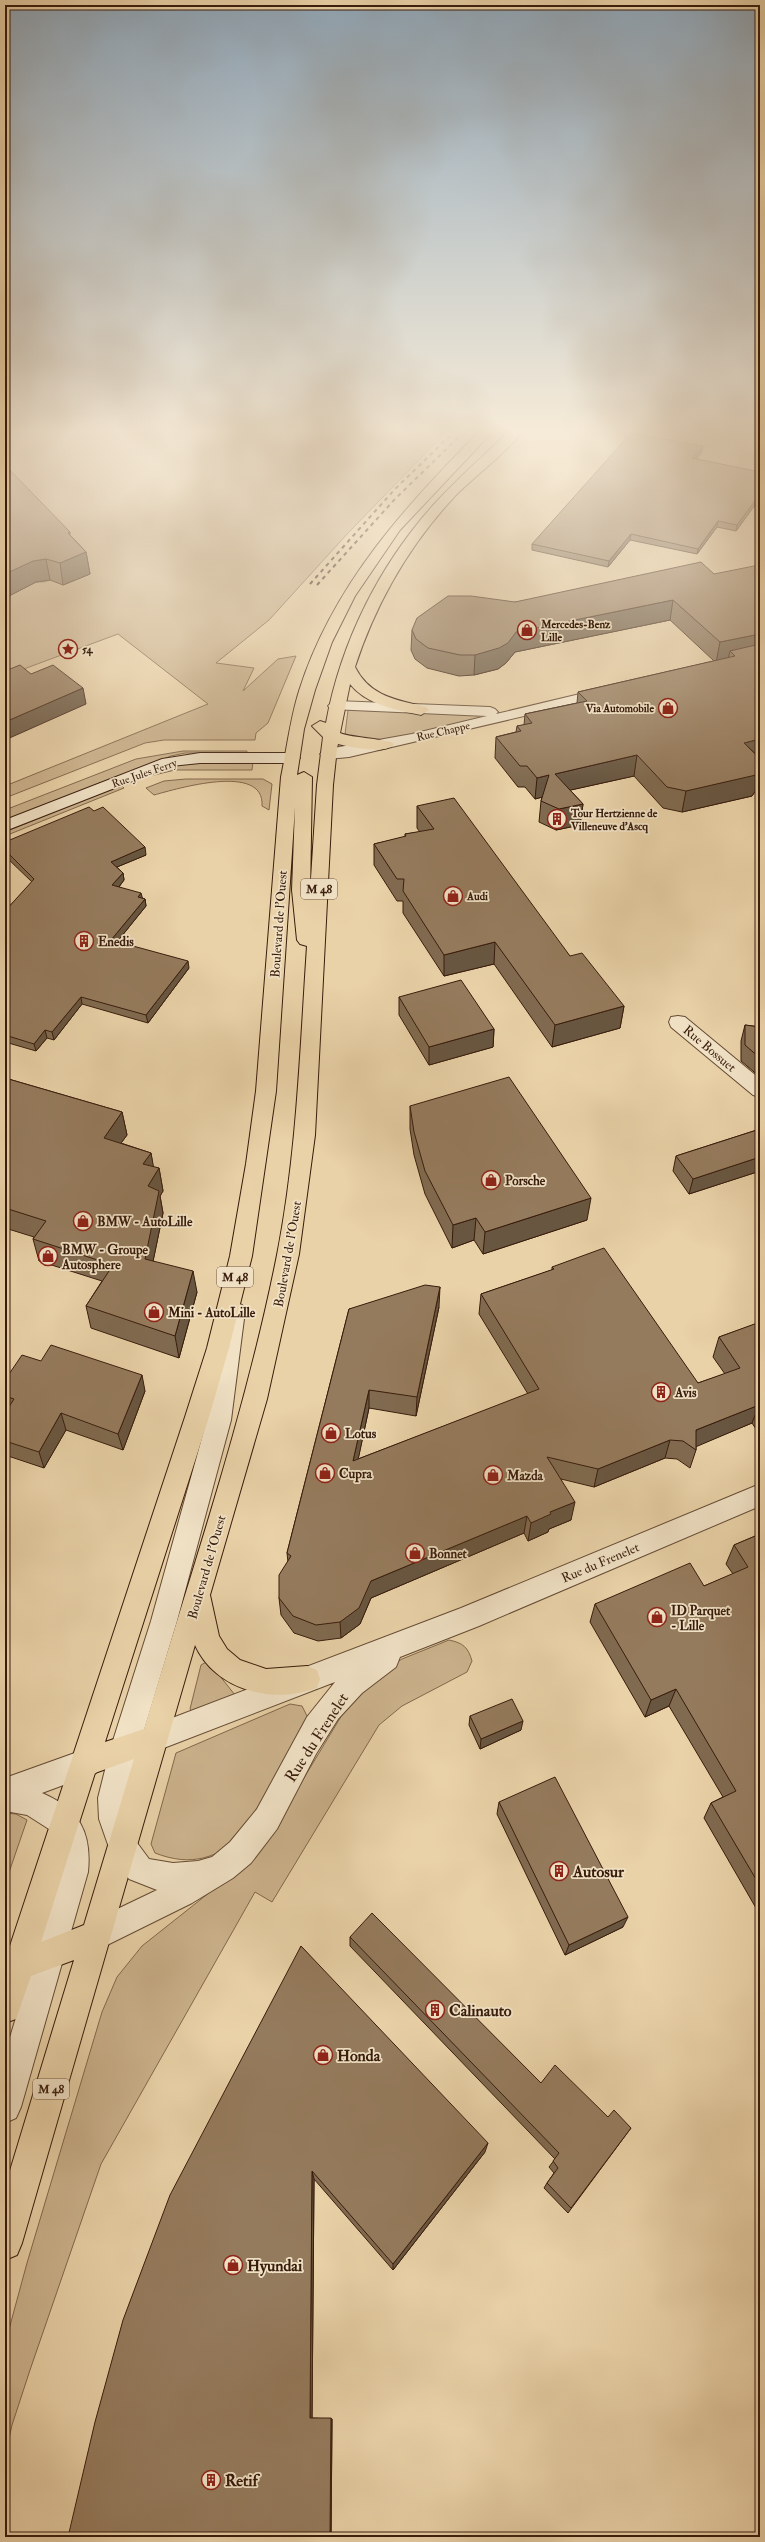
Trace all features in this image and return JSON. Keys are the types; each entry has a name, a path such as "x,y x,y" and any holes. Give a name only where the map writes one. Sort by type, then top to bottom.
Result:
{"main road":[{"name":"Boulevard de l'Ouest","path":"5,2008 12,1962 65,1824 86,1763 216,1355 241,1256 266,1090 303,757 302,709 332,628 348,596 382,546"},
{"name":"Boulevard de l'Ouest","path":"5,2243 156,1738 255,1399 288,1254 305,1135 328,754 331,734 323,706 338,664 373,602 408,546"},
{"path":"341,641 366,568"},
{"path":"338,664 366,692 387,703 421,710"},
{"path":"302,709 323,706"},
{"path":"331,734 357,744 386,744"},
{"path":"312,1006 302,898 303,757 328,754"},
{"path":"200,1588 201,1620 207,1642 215,1653 235,1672 259,1682 274,1684 307,1679"},
{"path":"86,1763 156,1738"},
{"path":"12,1962 50,1955 97,1935"}],"street":[{"name":"Rue Chappe","path":"328,754 349,752 386,744 617,690"},
{"name":"Rue Chappe","path":"323,706 421,710 500,711 557,704"},
{"name":"Rue Jules Ferry","path":"5,826 168,762 200,758 303,757"},
{"name":"Rue Bossuet","path":"678,1022 760,1090"},
{"name":"Boulevard de l'Ouest","path":"123,1849 114,1825 112,1798 124,1750 164,1621 219,1420 226,1384 241,1256"},
{"name":"Rue du Frenelet","path":"156,1738 439,1629 760,1495"},
{"name":"Rue du Frenelet","path":"97,1935 191,1887 232,1860 255,1835 319,1727 341,1695 365,1673 439,1629"},
{"path":"5,1792 86,1763"},
{"path":"5,1797 12,1797 39,1806 65,1824 73,1845 74,1870 5,2107"},
{"name":"Rue du Frenelet","path":"123,1849 139,1869 162,1877 185,1878 218,1870"}],"shaded area":[{"path":"64,546 337,546 269,620 216,663 254,668 243,691 278,659 296,656 268,723 256,733 255,740 164,740 145,743 5,798 5,786 208,704 118,634 5,676 5,598 36,582 44,582 53,579 63,585 89,573"},
{"path":"348,710 494,716 418,735 377,740 345,734"},
{"path":"183,751 247,751 247,753 185,753 171,756 5,821 5,810 136,759"},
{"path":"253,762 252,770 175,770 154,775 152,773 181,764"},
{"path":"186,779 263,779 272,784 269,810 262,806 259,793 249,785 235,782 199,784 154,795 146,788 164,781"},
{"path":"121,785 124,788 5,836 5,832"},
{"path":"449,1640 461,1644 469,1652 472,1661 467,1672 402,1706 379,1725 272,1902 255,1892 101,2164 30,2370 12,2425 5,2457 5,2344 27,2263 102,2012 117,1977 142,1946 258,1854 348,1705 374,1676 402,1659"},
{"path":"208,1661 235,1695 195,1715 190,1709 201,1665"},
{"path":"290,1704 302,1706 310,1722 246,1832 225,1849 204,1858 192,1860 180,1859 155,1853 151,1844 176,1753"},
{"path":"5,1813 16,1814 27,1820 5,1884"}],"building":[{"path":"5,546 80,546 86,552 60,563 46,559 33,561 5,574"},
{"path":"539,546 622,546 609,561"},
{"path":"683,546 700,546 698,549"},
{"path":"701,562 714,574 760,566 760,634 720,642 673,600 516,632 508,643 499,648 475,655 460,655 428,648 416,639 412,630 417,618 448,596 471,596 515,602"},
{"path":"760,644 760,739 744,743 760,759 760,769 756,775 686,791 667,787 637,755 555,774 583,804 559,809 541,801 549,775 537,778 527,766 520,766 496,737 521,731 517,726 532,723 525,714 587,701 578,692 735,656 730,651"},
{"path":"20,665 31,674 53,665 83,688 5,722 5,671"},
{"path":"454,798 570,956 582,953 624,1006 555,1025 495,942 444,955 403,891 404,879 397,879 374,844 406,836 405,834 434,829 417,806"},
{"path":"89,807 94,811 103,807 145,847 111,862 123,873 112,885 141,893 138,897 145,899 111,940 188,961 146,1015 81,997 52,1032 45,1030 34,1044 5,1035 5,910 34,879 5,850 5,842"},
{"path":"461,980 494,1029 429,1047 399,997"},
{"path":"745,1025 760,1027 760,1058 745,1045"},
{"name":"Porsche","path":"509,1077 591,1198 485,1232 476,1218 453,1225 425,1171 414,1132 410,1106"},
{"name":"BMW - AutoLille","path":"5,1078 122,1112 104,1138 151,1153 143,1164 159,1168 148,1186 159,1191 145,1259 193,1271 175,1336 86,1306 113,1265 33,1239 46,1221 5,1208"},
{"path":"760,1129 760,1157 693,1179 676,1156"},
{"path":"604,1248 698,1383 740,1368 719,1337 760,1322 760,1407 759,1405 696,1430 696,1450 683,1441 670,1440 598,1469 547,1457 575,1502 550,1512 551,1514 531,1523 527,1516 371,1581 359,1608 340,1622 316,1625 293,1616 279,1598 279,1575 291,1556 287,1553 349,1309 425,1285 440,1287 417,1397 369,1390 353,1461 539,1389 481,1294 554,1269 552,1267"},
{"path":"51,1345 142,1375 118,1434 61,1413 39,1452 5,1441 5,1413 14,1399 5,1396 5,1380 22,1355 41,1361"},
{"path":"760,1534 760,1886 711,1803 736,1791 676,1689 651,1700 595,1604 690,1563 704,1586 748,1567 734,1545"},
{"path":"512,1699 523,1721 481,1739 470,1716"},
{"name":"Autosur","path":"555,1777 628,1917 569,1945 499,1802"},
{"name":"Calinauto","path":"372,1913 541,2083 555,2065 608,2117 614,2110 631,2128 571,2208 547,2183 558,2168 553,2161 559,2153 350,1937"},
{"path":"301,1946 488,2143 393,2264 312,2171 310,2418 331,2418 330,2537 68,2537 95,2422 123,2320 170,2195"}],"railway":[{"path":"310,584 344,546"},
{"path":"317,585 353,546"}],"place":[{"name":"Mercedes-Benz Lille","path":"527,630"},
{"name":"54","path":"68,649"},
{"name":"Via Automobile","path":"668,708"},
{"name":"Tour Hertzienne de Villeneuve d'Ascq","path":"557,819"},
{"name":"Audi","path":"453,896"},
{"name":"Enedis","path":"84,941"},
{"name":"Porsche","path":"491,1180"},
{"name":"BMW - AutoLille","path":"83,1221"},
{"name":"BMW - Groupe Autosphere","path":"48,1256"},
{"name":"Mini - AutoLille","path":"154,1312"},
{"name":"Avis","path":"661,1392"},
{"name":"Lotus","path":"331,1433"},
{"name":"Cupra","path":"325,1473"},
{"name":"Mazda","path":"493,1475"},
{"name":"Bonnet","path":"415,1553"},
{"name":"ID Parquet - Lille","path":"657,1617"},
{"name":"Autosur","path":"559,1871"},
{"name":"Calinauto","path":"435,2010"},
{"name":"Honda","path":"323,2055"},
{"name":"Hyundai","path":"233,2265"},
{"name":"Retif","path":"211,2480"}]}
